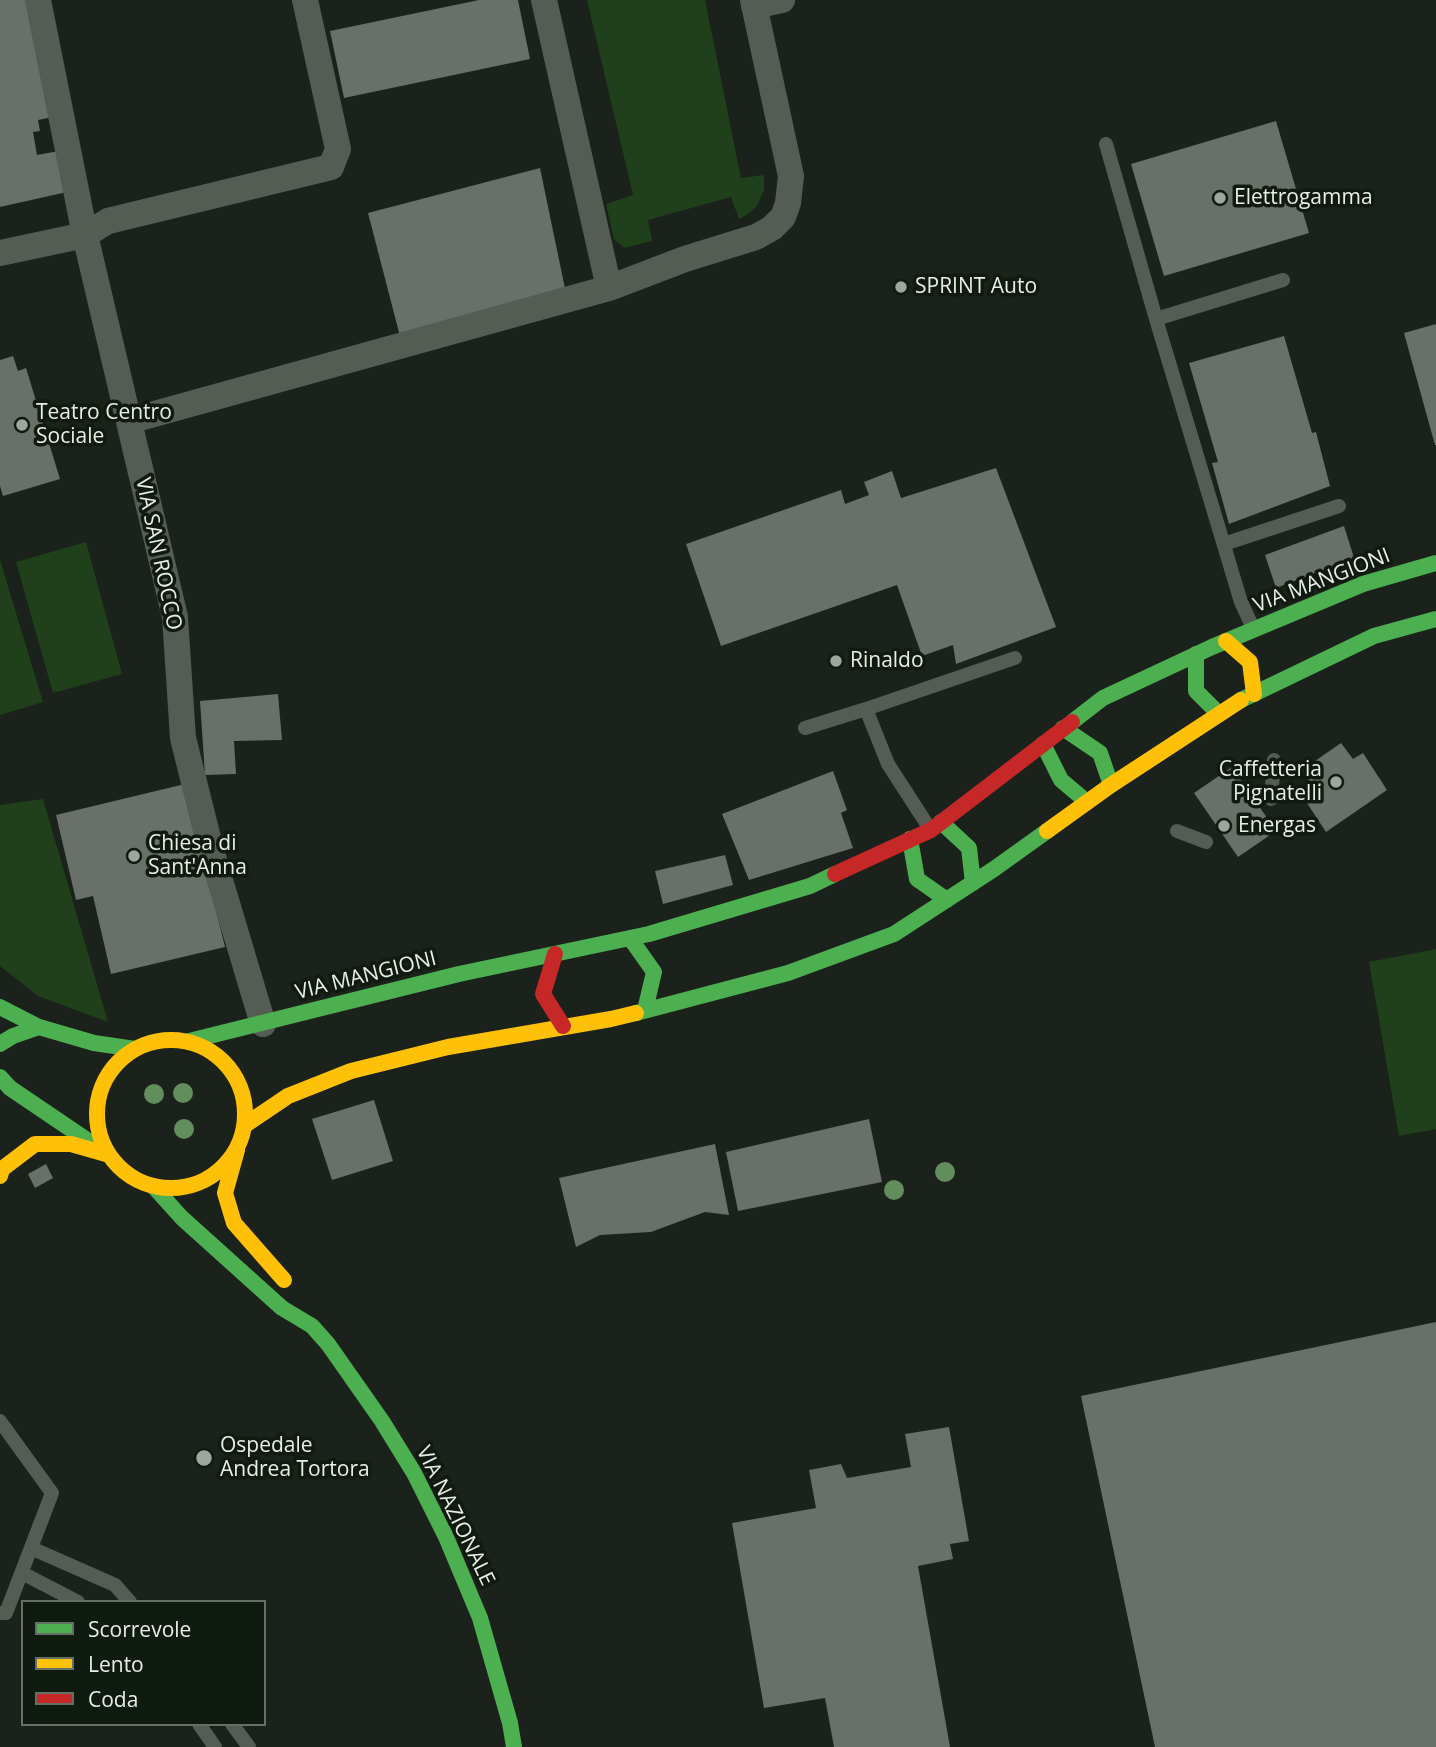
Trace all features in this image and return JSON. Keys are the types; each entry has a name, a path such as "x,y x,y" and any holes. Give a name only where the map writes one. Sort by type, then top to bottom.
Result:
{"street":[{"name":"VIA SAN ROCCO","path":"38,0 85,235 175,617 183,738 211,850 263,1024"},
{"path":"0,253 85,235 108,221 331,167 338,149 305,0"},
{"path":"544,0 610,288"},
{"path":"129,421 610,288 685,259 756,237 772,228 783,217 788,203 790,176 754,3 782,0"},
{"name":"VIA MANGIONI","path":"190,1041 459,974 630,938 810,886 936,826 1103,698 1253,629 1363,584 1435,563 1434,583"},
{"path":"245,1125 288,1096 351,1071 448,1047 611,1019 788,973 883,939 973,883 1111,785 1219,714 1254,694 1374,636 1436,619"},
{"path":"1226,641 1250,662 1254,694"},
{"path":"1196,654 1196,691 1219,714"},
{"path":"1063,728 1100,753 1111,785"},
{"path":"1043,744 1061,780 1087,802"},
{"path":"936,826 968,849 973,883"},
{"path":"910,839 917,878 947,900"},
{"path":"630,938 654,972 645,1010"},
{"path":"555,954 542,994 563,1026"},
{"name":"VIA NAZIONALE","path":"0,1007 39,1027 94,1043 135,1049"},
{"path":"0,1044 13,1036 39,1027"},
{"name":"VIA NAZIONALE","path":"237,1150 222,1169 202,1182 179,1188 154,1187 137,1180 121,1169 109,1155 100,1136 97,1116 99,1096 106,1077 119,1061 135,1049 152,1042 171,1040 190,1041 209,1050 226,1064 239,1082 245,1103 245,1125 225,1193 234,1223 297,1295 312,1326 328,1344 414,1473 446,1536 480,1618 510,1723 514,1747"},
{"name":"VIA NAZIONALE","path":"0,1077 20,1096 109,1155"},
{"path":"0,1176 2,1169 35,1144 71,1144 109,1155"},
{"name":"VIA NAZIONALE","path":"154,1187 183,1218 282,1308 312,1326"}],"lane":[{"path":"1106,144 1241,602 1253,629"},
{"path":"1156,319 1283,280"},
{"path":"1224,544 1339,506"},
{"path":"805,728 1015,658"},
{"path":"866,709 888,764 936,826"},
{"path":"1271,799 1274,760"},
{"path":"1177,831 1206,842"},
{"path":"0,1421 52,1493 6,1613 0,1613"},
{"path":"31,1548 114,1585 128,1600"},
{"path":"22,1573 74,1600"},
{"path":"200,1726 215,1747"},
{"path":"233,1726 249,1747"}],"green space":[{"path":"587,0 705,0 741,178 764,175 764,190 757,206 748,214 739,219 731,197 648,220 652,241 624,248 614,239 606,204 633,195"},
{"path":"86,542 122,674 53,693 16,562"},
{"path":"0,560 43,702 0,715"},
{"path":"43,799 108,1022 38,996 0,966 0,805"},
{"path":"1436,949 1436,1129 1399,1136 1369,962"}],"building":[{"path":"0,0 26,0 53,117 38,120 40,131 33,132 37,155 59,151 67,192 0,207"},
{"path":"479,0 518,0 530,59 344,98 330,31"},
{"name":"Elettrogamma","path":"1276,121 1309,233 1164,276 1131,164"},
{"path":"540,168 567,298 402,344 368,213"},
{"path":"1436,324 1436,445 1435,445 1404,333"},
{"path":"1284,336 1312,433 1316,432 1330,486 1229,524 1212,463 1218,462 1189,363"},
{"name":"Teatro Centro Sociale","path":"13,356 18,371 26,368 60,479 3,496 0,486 0,360"},
{"path":"996,468 1056,627 956,664 953,645 922,656 897,585 721,646 686,544 841,490 845,504 869,495 864,482 892,471 901,498"},
{"path":"1344,526 1354,558 1276,588 1265,555"},
{"path":"278,694 282,740 234,741 236,774 205,775 200,701"},
{"path":"1341,743 1353,759 1363,753 1387,790 1326,832 1301,794 1312,786 1302,770"},
{"path":"1232,767 1276,831 1238,857 1194,793"},
{"path":"833,771 847,810 841,813 853,848 749,880 722,814"},
{"name":"Chiesa di Sant'Anna","path":"185,784 225,947 111,974 93,896 76,900 56,815"},
{"path":"725,855 733,885 663,904 655,871"},
{"path":"374,1100 393,1161 332,1180 312,1119"},
{"path":"869,1119 882,1182 738,1211 726,1152"},
{"path":"715,1144 729,1215 705,1212 651,1232 600,1235 576,1247 559,1178"},
{"path":"46,1164 53,1178 35,1188 28,1174"},
{"path":"1436,1322 1436,1747 1155,1747 1081,1396"},
{"path":"949,1427 969,1541 950,1544 953,1559 918,1566 950,1747 834,1747 825,1698 764,1708 732,1523 816,1508 809,1470 841,1464 847,1478 911,1467 905,1434"}],"traffic: fast":[{"path":"1072,722 1103,698 1212,647 1363,584 1436,563"},
{"path":"1241,700 1374,636 1436,619"},
{"path":"1196,654 1196,691 1219,714"},
{"path":"1063,728 1100,753 1111,785"},
{"path":"1043,744 1061,780 1087,802"},
{"path":"941,822 969,848 973,883"},
{"path":"636,1013 788,973 894,934 1047,831"},
{"path":"910,839 917,879 947,900"},
{"path":"189,1041 459,974 649,934 810,886 835,874"},
{"path":"630,938 654,972 645,1010"},
{"path":"0,1007 39,1027 94,1043 135,1049"},
{"path":"0,1044 13,1036 39,1027"},
{"path":"0,1077 10,1088 109,1155"},
{"path":"154,1187 182,1218 282,1308 312,1326 328,1344 382,1421 414,1473 446,1537 480,1618 510,1723 514,1747"}],"traffic: slow":[{"path":"1226,641 1250,662 1254,694"},
{"path":"1047,831 1111,785 1241,700"},
{"path":"245,1125 288,1096 351,1071 448,1047 636,1013"},
{"path":"171,1040 199,1046 212,1052 223,1062 233,1073 239,1086 245,1114 239,1142 233,1155 223,1166 212,1176 199,1182 171,1188 143,1182 130,1176 119,1166 109,1155 103,1142 97,1114 103,1086 109,1073 119,1062 130,1052 143,1046 171,1040"},
{"path":"0,1176 2,1169 35,1144 71,1144 106,1154"},
{"path":"237,1150 225,1193 234,1223 284,1280"}],"traffic: jam":[{"path":"835,874 931,830 1072,722"},
{"path":"555,954 543,994 563,1026"}],"place":[{"name":"Elettrogamma","path":"1220,198"},
{"name":"SPRINT Auto","path":"901,287"},
{"name":"Teatro Centro Sociale","path":"22,425"},
{"name":"Rinaldo","path":"836,661"},
{"name":"Caffetteria Pignatelli","path":"1336,782"},
{"name":"Energas","path":"1224,826"},
{"name":"Chiesa di Sant'Anna","path":"134,856"},
{"name":"Ospedale Andrea Tortora","path":"204,1458"}]}
